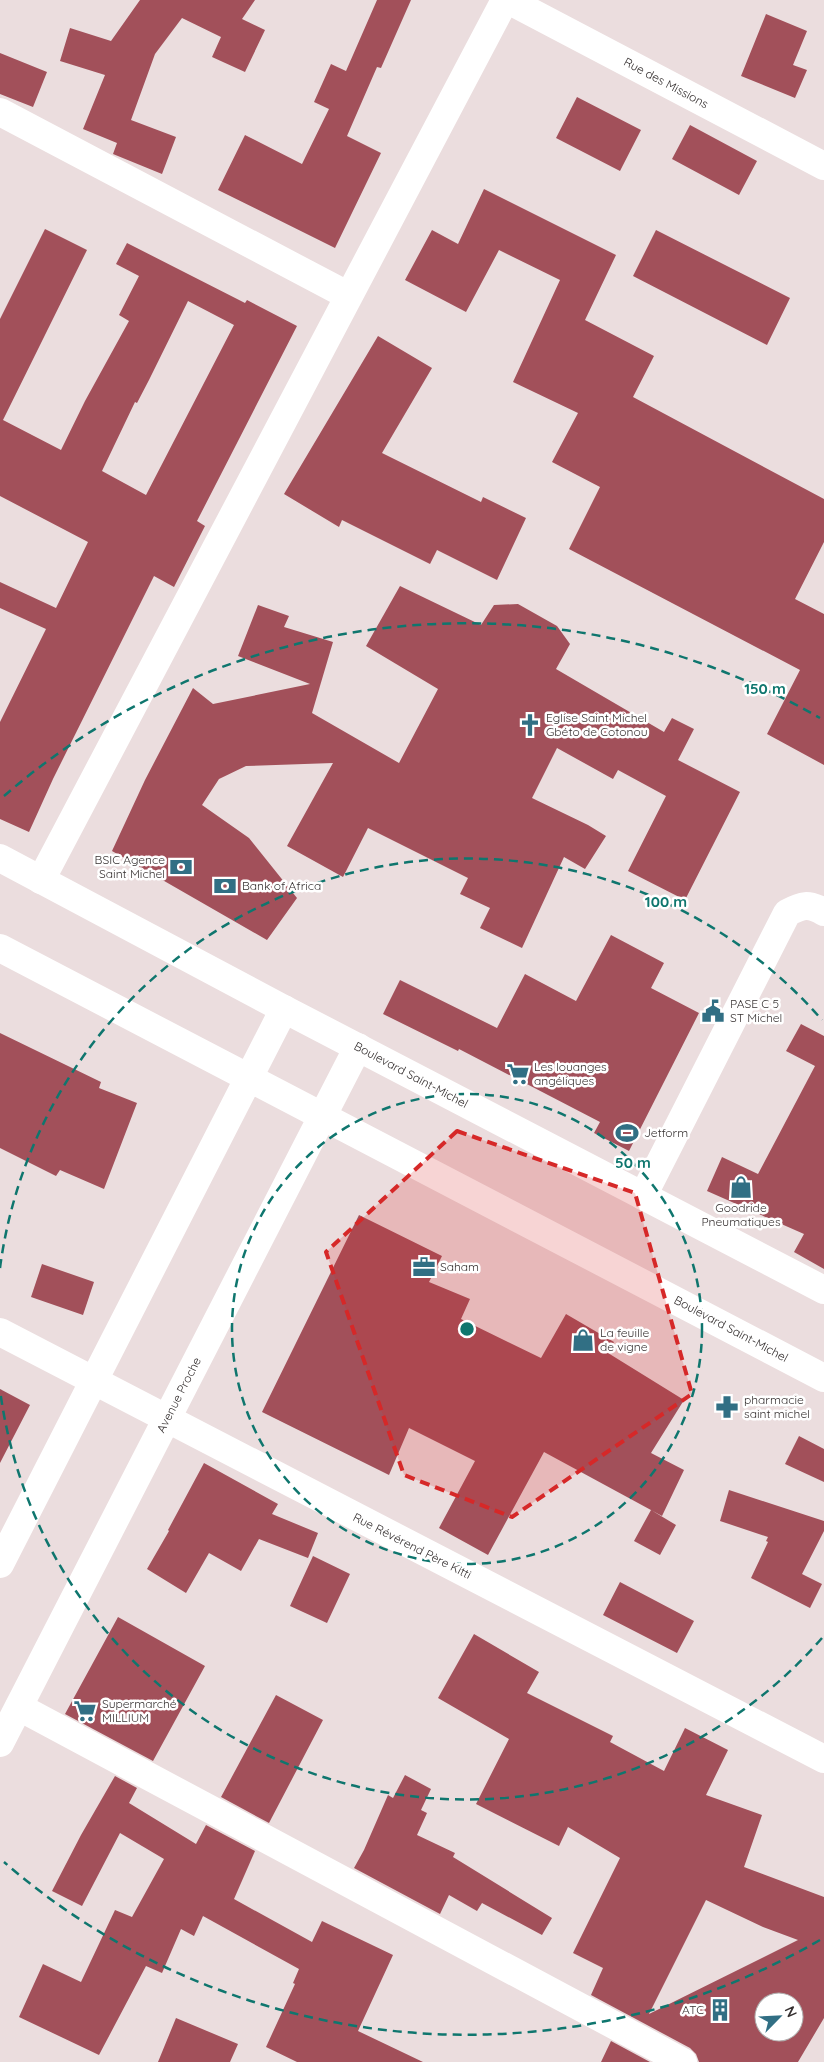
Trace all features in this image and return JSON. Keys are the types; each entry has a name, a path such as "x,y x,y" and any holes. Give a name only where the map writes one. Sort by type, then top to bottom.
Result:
{"street":[{"name":"Rue des Missions","path":"507,0 824,166"},
{"path":"41,880 507,0"},
{"path":"0,112 349,296"},
{"name":"Boulevard Saint-Michel","path":"0,858 284,1009 824,1290"},
{"path":"643,1196 787,913 800,907 813,906 824,912"},
{"name":"Boulevard Saint-Michel","path":"0,948 824,1378"},
{"path":"0,1564 284,1009"},
{"name":"Avenue Proche","path":"0,1743 358,1047"},
{"name":"Rue Révérend Père Kitti","path":"0,1332 824,1759"},
{"path":"19,1707 683,2062"}],"highlighted area":[{"path":"457,1131 635,1193 692,1394 512,1517 404,1475 326,1252"}],"building":[{"path":"140,0 255,0 242,19 265,30 245,72 212,57 221,37 182,18 155,54 131,120 176,137 162,174 113,154 117,143 83,129 105,75 60,61 70,28 111,41"},
{"path":"377,0 411,0 381,68 377,67 347,136 381,153 335,248 218,190 245,135 302,164 329,109 314,102 331,64 346,71"},
{"path":"766,14 807,31 793,65 807,70 795,98 741,76"},
{"path":"0,53 47,72 33,107 0,94"},
{"path":"577,97 641,130 620,171 556,138"},
{"path":"690,125 757,161 739,195 672,159"},
{"path":"484,189 616,255 585,320 654,356 633,397 824,499 824,542 795,599 824,614 824,765 767,734 800,670 569,549 600,487 552,462 578,413 513,382 560,280 499,250 466,312 405,280 432,230 458,244"},
{"path":"45,229 87,250 3,420 61,450 85,401 129,321 119,315 139,276 116,264 127,243 245,303 247,300 297,326 197,521 205,526 174,587 154,576 53,779 29,832 0,819 0,722 46,629 0,608 0,582 56,608 88,542 0,496 0,319","holes":["188,301 234,325 146,495 102,471 135,402 137,403"]},
{"path":"656,230 790,298 767,345 633,276"},
{"path":"378,336 432,368 382,453 481,502 483,497 526,518 497,580 437,550 430,564 342,520 339,527 284,494"},
{"path":"400,586 481,625 494,605 518,604 557,626 570,644 556,669 664,732 672,718 694,729 678,760 740,792 685,900 628,871 666,796 618,770 613,779 557,748 532,798 588,825 606,836 585,869 564,857 522,948 480,928 490,908 460,894 468,878 368,828 343,877 287,846 333,763 246,766 219,779 202,805 249,838 297,898 267,940 112,851 145,780 193,688 213,704 310,684 238,656 258,605 289,616 284,627 333,642 312,713 399,763 438,689 366,646"},
{"path":"611,935 664,963 651,988 699,1013 629,1151 594,1133 600,1122 459,1049 458,1051 383,1014 400,980 497,1028 525,974 576,1001"},
{"path":"801,1024 824,1036 824,1269 794,1252 804,1234 707,1191 722,1157 758,1174 815,1066 786,1051"},
{"path":"0,1033 101,1082 99,1088 137,1103 104,1189 60,1170 56,1176 0,1148"},
{"path":"359,1215 442,1256 429,1282 470,1299 461,1319 541,1358 566,1314 614,1342 608,1353 684,1400 651,1453 684,1470 662,1516 544,1452 488,1555 439,1528 475,1461 409,1428 389,1475 262,1412"},
{"path":"42,1264 94,1282 83,1315 31,1297"},
{"path":"0,1389 30,1405 0,1463"},
{"path":"799,1436 824,1449 824,1482 785,1464"},
{"path":"204,1463 278,1504 272,1514 318,1533 308,1558 259,1539 241,1571 209,1553 186,1593 147,1569"},
{"path":"729,1490 824,1521 824,1531 802,1574 822,1584 810,1608 751,1578 768,1542 766,1541 768,1537 720,1521"},
{"path":"651,1510 676,1525 660,1555 634,1541"},
{"path":"313,1556 350,1574 327,1623 290,1606"},
{"path":"620,1582 694,1621 677,1653 603,1615"},
{"path":"118,1617 205,1666 153,1761 65,1714"},
{"path":"474,1634 539,1672 527,1693 613,1736 610,1742 664,1771 685,1728 728,1750 706,1795 762,1815 744,1867 824,1897 824,2018 798,2062 699,2062 696,2054 690,2048 591,1995 603,1968 573,1953 620,1858 568,1827 559,1846 476,1804 509,1739 438,1698","holes":["706,1900 763,1927 798,1940 649,2014"]},
{"path":"276,1695 323,1720 269,1823 221,1797"},
{"path":"405,1775 431,1789 421,1810 427,1813 417,1835 455,1853 453,1857 552,1918 542,1935 482,1903 477,1911 449,1895 440,1914 354,1868 388,1795 393,1798"},
{"path":"115,1776 137,1788 129,1803 196,1844 206,1825 255,1851 234,1899 312,1942 322,1921 393,1955 358,2031 423,2062 297,2062 266,2047 295,1984 293,1983 299,1969 203,1916 194,1936 181,1929 162,1973 146,1966 99,2055 19,2017 43,1964 81,1982 115,1910 132,1917 164,1859 120,1833 82,1906 52,1891"},
{"path":"176,2018 238,2044 230,2062 158,2062"},
{"path":"611,2041 650,2062 601,2062"}],"place":[{"name":"Eglise Saint Michel Gbéto de Cotonou","path":"530,725"},
{"name":"BSIC Agence Saint Michel","path":"181,867"},
{"name":"Bank of Africa","path":"225,886"},
{"name":"PASE C 5 ST Michel","path":"713,1011"},
{"name":"Les louanges angéliques","path":"518,1074"},
{"name":"Jetform","path":"627,1133"},
{"name":"Goodride Pneumatiques","path":"741,1187"},
{"name":"Saham","path":"424,1267"},
{"name":"La feuille de vigne","path":"583,1340"},
{"name":"pharmacie saint michel","path":"727,1407"},
{"name":"Supermarché MILLIUM","path":"85,1711"},
{"name":"ATC","path":"720,2010"}]}
